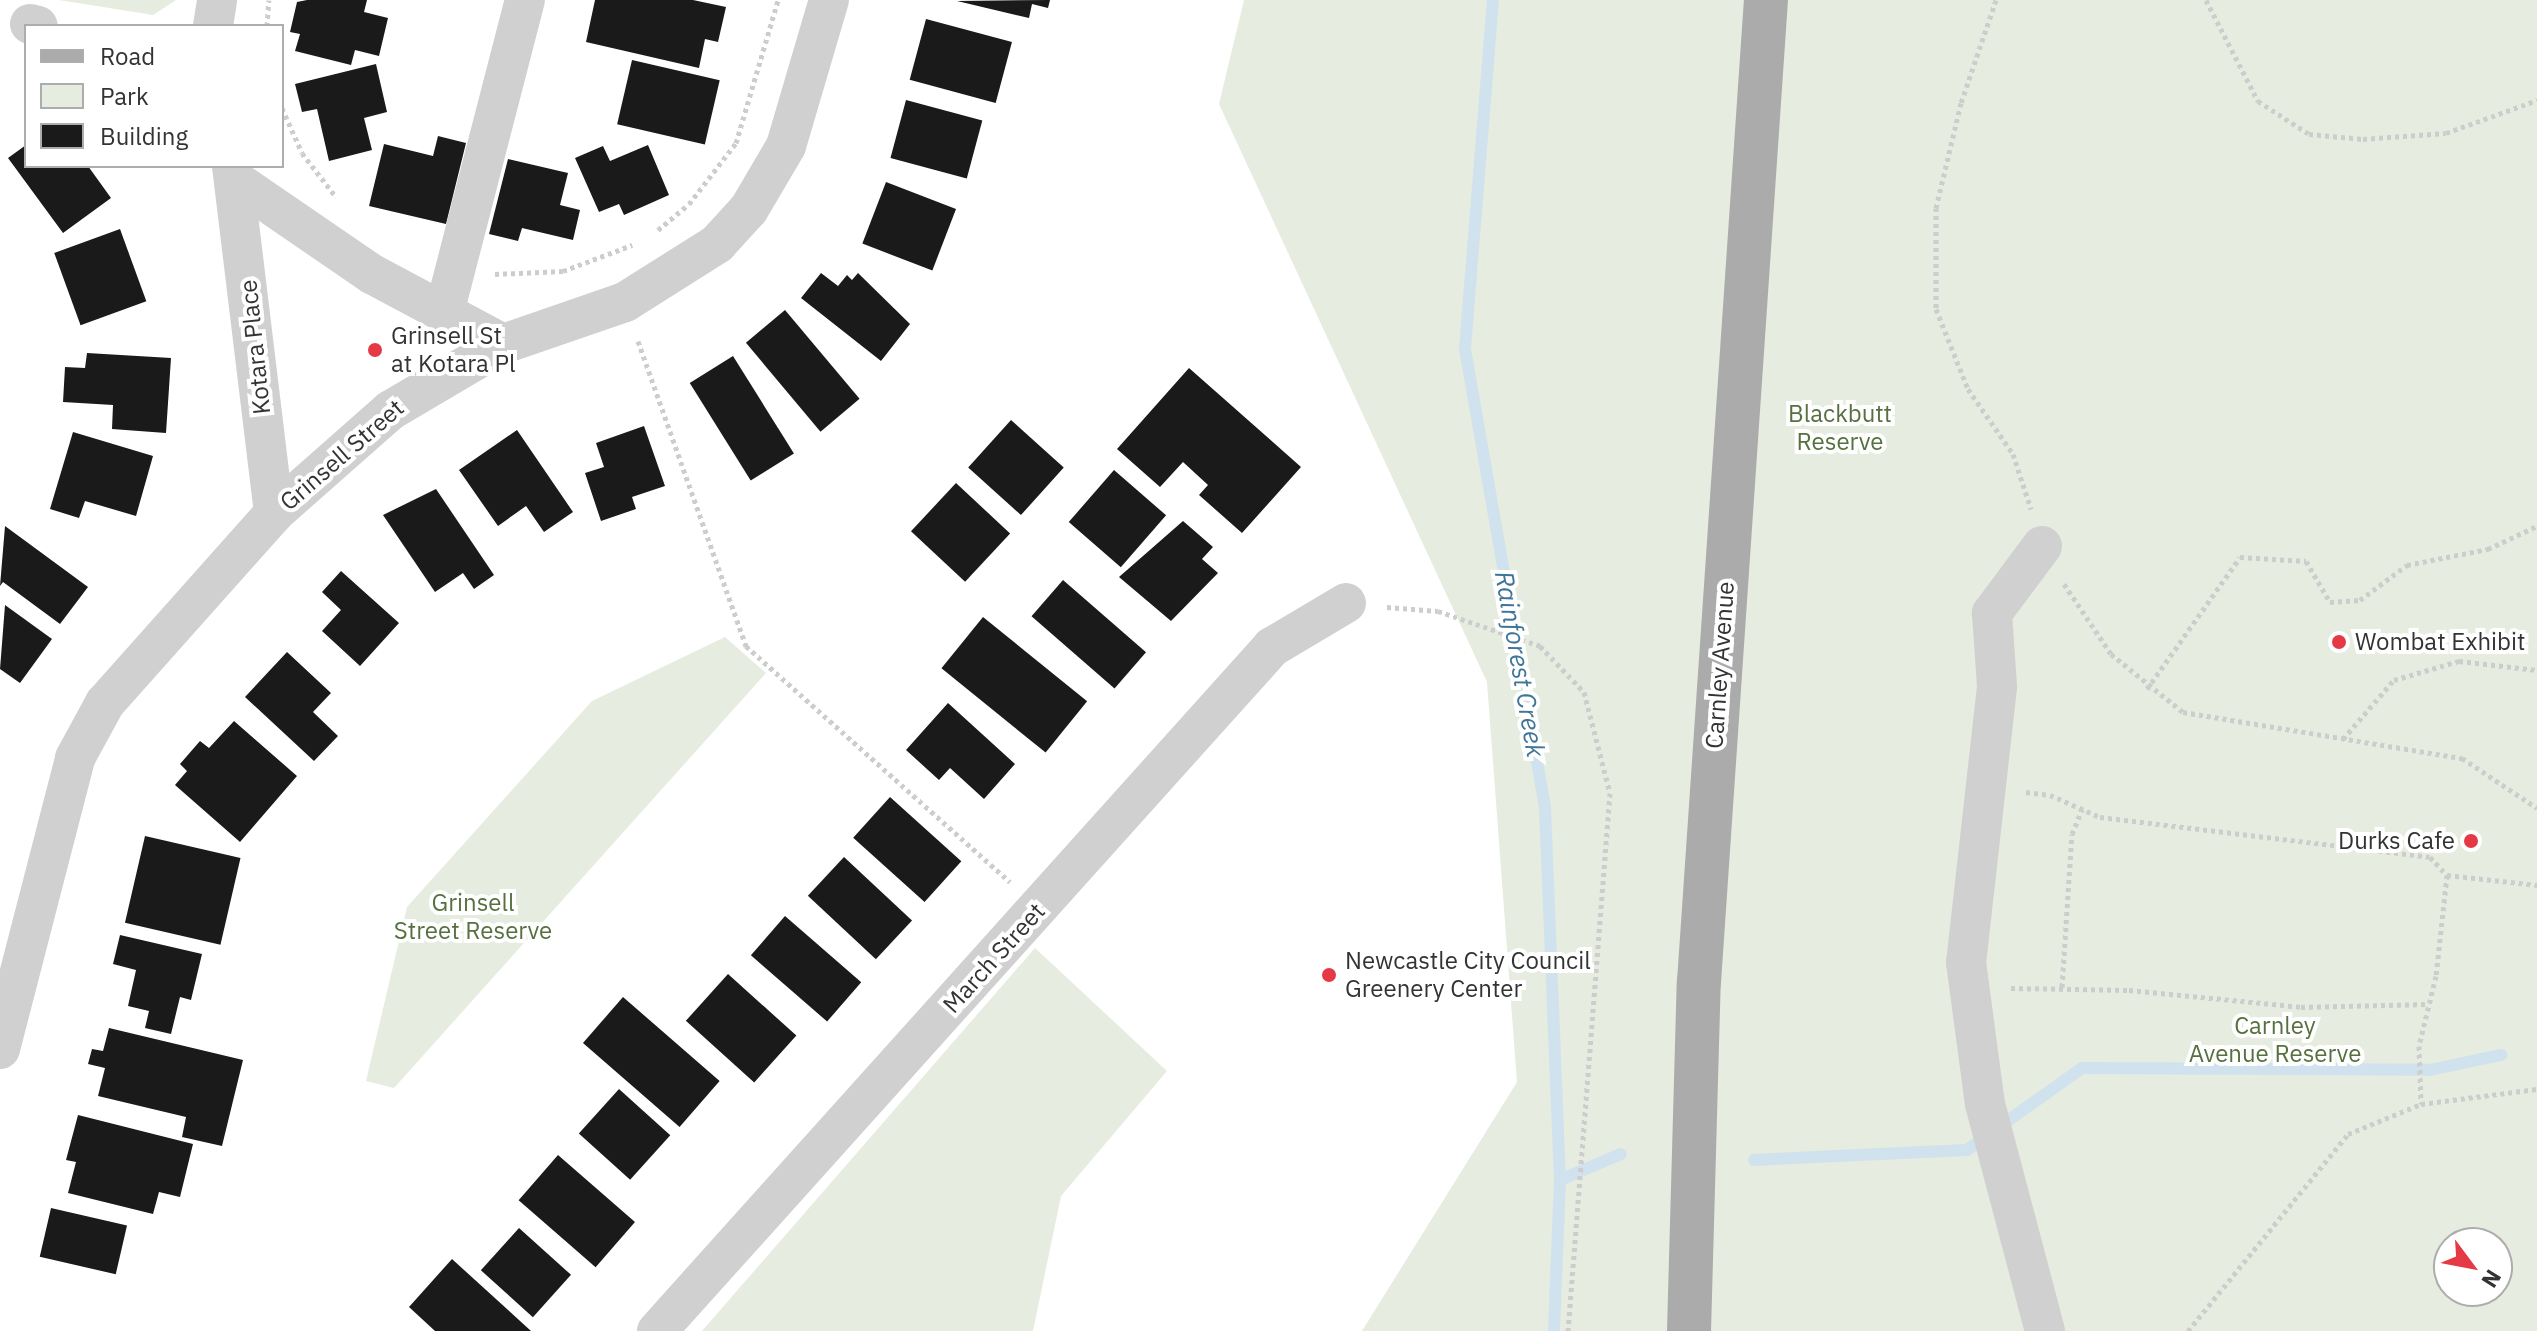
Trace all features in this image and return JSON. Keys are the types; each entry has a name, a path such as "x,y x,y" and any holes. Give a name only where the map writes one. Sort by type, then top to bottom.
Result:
{"main road":[{"name":"Carnley Avenue","path":"1689,1331 1699,982 1766,0"}],"street":[{"path":"213,24 217,0"},
{"path":"445,309 459,270 525,0"},
{"name":"Grinsell Street","path":"0,1049 81,741 197,593 274,513 391,410 503,344 625,302 717,244 768,181 804,97 829,0"},
{"name":"Kotara Place","path":"234,173 372,274 445,309 503,344"},
{"name":"Kotara Place","path":"234,173 274,513"},
{"path":"2042,546 1992,613 1997,687 1966,962 1985,1104 2045,1331"},
{"name":"March Street","path":"657,1331 1272,647 1346,603"}],"path":[{"path":"267,24 269,0"},
{"path":"652,234 689,204 736,143 778,0"},
{"path":"1996,0 1961,103 1936,208 1936,309 1968,389 2013,454 2042,546"},
{"path":"2206,0 2258,101 2309,134 2363,139 2446,133 2537,100"},
{"path":"284,112 302,153 341,202"},
{"path":"459,270 563,271 641,240"},
{"path":"625,302 746,646 1039,908"},
{"path":"2147,689 2240,557 2306,561 2330,602 2360,600 2407,565 2488,549 2537,526"},
{"path":"1346,603 1438,611 1540,646 1584,692 1610,793 1568,1331"},
{"path":"2079,611 2147,689 2183,712 2462,758 2537,808"},
{"path":"2342,740 2394,680 2459,661 2537,670"},
{"path":"1985,788 2050,795 2100,817 2388,848 2430,857 2447,875 2537,885"},
{"path":"2062,987 2072,834 2082,809"},
{"path":"2421,1104 2419,1046 2429,1004 2447,875"},
{"path":"1970,989 2062,987 2301,1007 2429,1004"},
{"path":"2188,1331 2348,1134 2421,1104 2537,1089"}],"green space":[{"path":"59,0 176,0 153,15"},
{"name":"Blackbutt Reserve","path":"1244,0 2537,0 2537,1331 1362,1331 1517,1082 1487,682 1219,104"},
{"name":"Grinsell Street Reserve","path":"725,637 766,673 394,1088 366,1081 407,907 592,701"},
{"path":"1035,948 1167,1071 1061,1196 1033,1331 702,1331"}],"building":[{"path":"367,0 364,12 388,18 379,56 355,50 351,65 295,51 300,34 290,32 297,2"},
{"path":"595,0 693,0 726,7 718,42 705,39 699,68 586,42"},
{"path":"1050,0 1048,8 1032,4 1029,18 957,1"},
{"path":"926,19 1012,42 996,103 910,80"},
{"path":"632,60 720,80 705,145 617,124"},
{"path":"376,64 387,112 364,118 372,150 329,161 317,109 302,112 295,84"},
{"path":"906,100 982,120 967,178 890,158"},
{"path":"438,136 466,143 446,224 369,206 384,144 433,156"},
{"path":"648,145 669,195 624,215 619,204 599,212 575,158 603,146 610,161"},
{"path":"24,146 24,168 89,168 111,198 63,233 8,158"},
{"path":"508,159 568,173 560,205 580,210 573,240 522,228 518,241 489,234"},
{"path":"886,182 956,209 932,270 862,244"},
{"path":"120,229 146,301 81,325 54,253"},
{"path":"821,273 838,286 847,275 852,280 858,273 910,324 881,361 801,298"},
{"path":"785,310 860,399 820,432 746,343"},
{"path":"87,353 171,358 166,433 112,429 113,405 63,402 65,367 85,368"},
{"path":"733,356 794,454 751,481 690,383"},
{"path":"1189,368 1301,467 1242,533 1199,495 1208,485 1183,462 1160,487 1117,449"},
{"path":"1011,420 1064,468 1021,515 968,468"},
{"path":"644,426 665,486 632,497 636,509 601,521 585,473 604,467 596,443"},
{"path":"517,430 573,512 544,532 526,506 498,526 459,470"},
{"path":"73,432 153,456 136,516 85,501 79,518 50,509"},
{"path":"1114,470 1166,515 1121,567 1069,522"},
{"path":"956,483 1010,533 965,582 911,531"},
{"path":"436,489 494,575 474,589 463,573 435,592 383,515"},
{"path":"1183,521 1213,547 1202,559 1218,573 1171,621 1119,577"},
{"path":"5,526 88,587 60,624 3,582 0,586"},
{"path":"341,571 399,623 360,666 322,631 341,610 322,592"},
{"path":"1063,580 1146,652 1115,688 1032,616"},
{"path":"5,605 52,639 20,683 0,669"},
{"path":"983,617 1087,701 1046,753 941,668"},
{"path":"287,652 331,693 313,712 338,736 314,761 245,697"},
{"path":"948,703 1015,764 984,799 950,768 939,780 906,750"},
{"path":"234,721 297,776 240,842 175,785 187,771 180,764 200,741 209,748"},
{"path":"890,797 961,861 925,902 853,838"},
{"path":"145,836 240,858 220,945 125,923"},
{"path":"844,857 912,920 876,959 808,896"},
{"path":"785,916 861,982 827,1022 751,955"},
{"path":"120,935 202,954 191,1000 180,997 171,1034 145,1028 149,1011 128,1006 136,970 113,964"},
{"path":"728,974 796,1036 754,1082 686,1021"},
{"path":"623,997 720,1081 680,1127 583,1043"},
{"path":"109,1028 243,1060 222,1146 182,1137 186,1117 98,1096 105,1068 88,1064 92,1049 103,1051"},
{"path":"619,1089 670,1135 630,1180 579,1134"},
{"path":"78,1115 193,1144 180,1197 159,1192 153,1214 68,1193 76,1162 66,1160"},
{"path":"558,1155 635,1222 596,1267 519,1200"},
{"path":"51,1208 127,1226 116,1274 40,1257"},
{"path":"519,1228 571,1275 533,1317 481,1270"},
{"path":"452,1259 531,1331 435,1331 409,1307"}],"waterway":[{"name":"Rainforest Creek","path":"1493,0 1465,349 1545,808 1560,1180 1554,1331"},
{"path":"1754,1160 1967,1150 2082,1068 2430,1070 2501,1055"},
{"path":"1560,1180 1621,1154"}],"place":[{"name":"Grinsell St at Kotara Pl","path":"375,350"},
{"name":"Wombat Exhibit","path":"2339,642"},
{"name":"Durks Cafe","path":"2471,841"},
{"name":"Newcastle City Council Greenery Center","path":"1329,975"}],"park label":[{"name":"Carnley Avenue Reserve","path":"2275,1040"}]}
